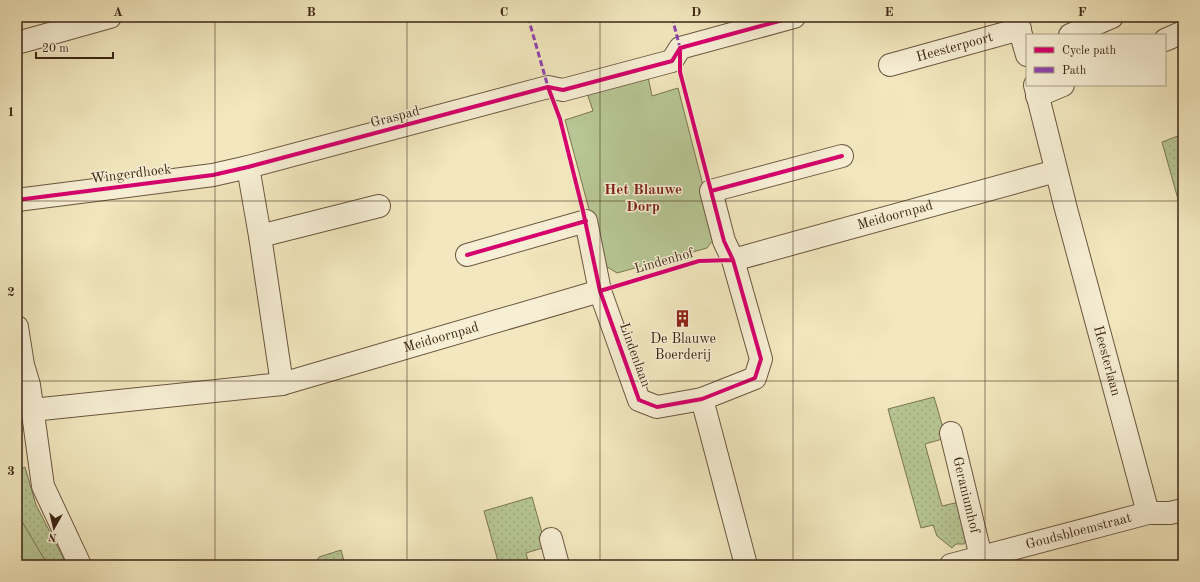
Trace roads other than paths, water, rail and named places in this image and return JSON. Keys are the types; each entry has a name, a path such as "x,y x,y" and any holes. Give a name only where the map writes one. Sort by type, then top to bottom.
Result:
{"street":[{"path":"17,43 110,17"},
{"name":"Graspad","path":"248,168 548,87 563,90 672,62 680,48 794,17"},
{"path":"1072,34 1112,17"},
{"name":"Heesterpoort","path":"890,65 1018,23 1026,51"},
{"path":"1166,40 1183,32"},
{"path":"1056,171 1036,91 1058,86"},
{"path":"733,260 724,241 711,191 842,156"},
{"path":"32,410 282,384 260,236 248,168"},
{"name":"Wingerdhoek","path":"17,200 213,175 248,168"},
{"name":"Heesterlaan","path":"1056,171 1148,513"},
{"name":"Meidoornpad","path":"733,260 1056,171"},
{"path":"260,236 379,206"},
{"path":"466,255 586,221 600,291"},
{"name":"Lindenlaan","path":"600,291 639,400 656,407 702,400 755,378 760,359 733,260"},
{"name":"Meidoornpad","path":"282,384 600,291"},
{"path":"17,327 32,410 43,486 80,565"},
{"path":"702,400 746,565"},
{"name":"Geraniumhof","path":"951,433 981,557"},
{"name":"Goudsbloemstraat","path":"951,565 1148,513 1170,513 1183,510"},
{"path":"552,539 558,565"}],"place":[{"name":"De Blauwe Boerderij","path":"683,319"}],"district":[{"name":"Het Blauwe Dorp","path":"643,198"}]}
